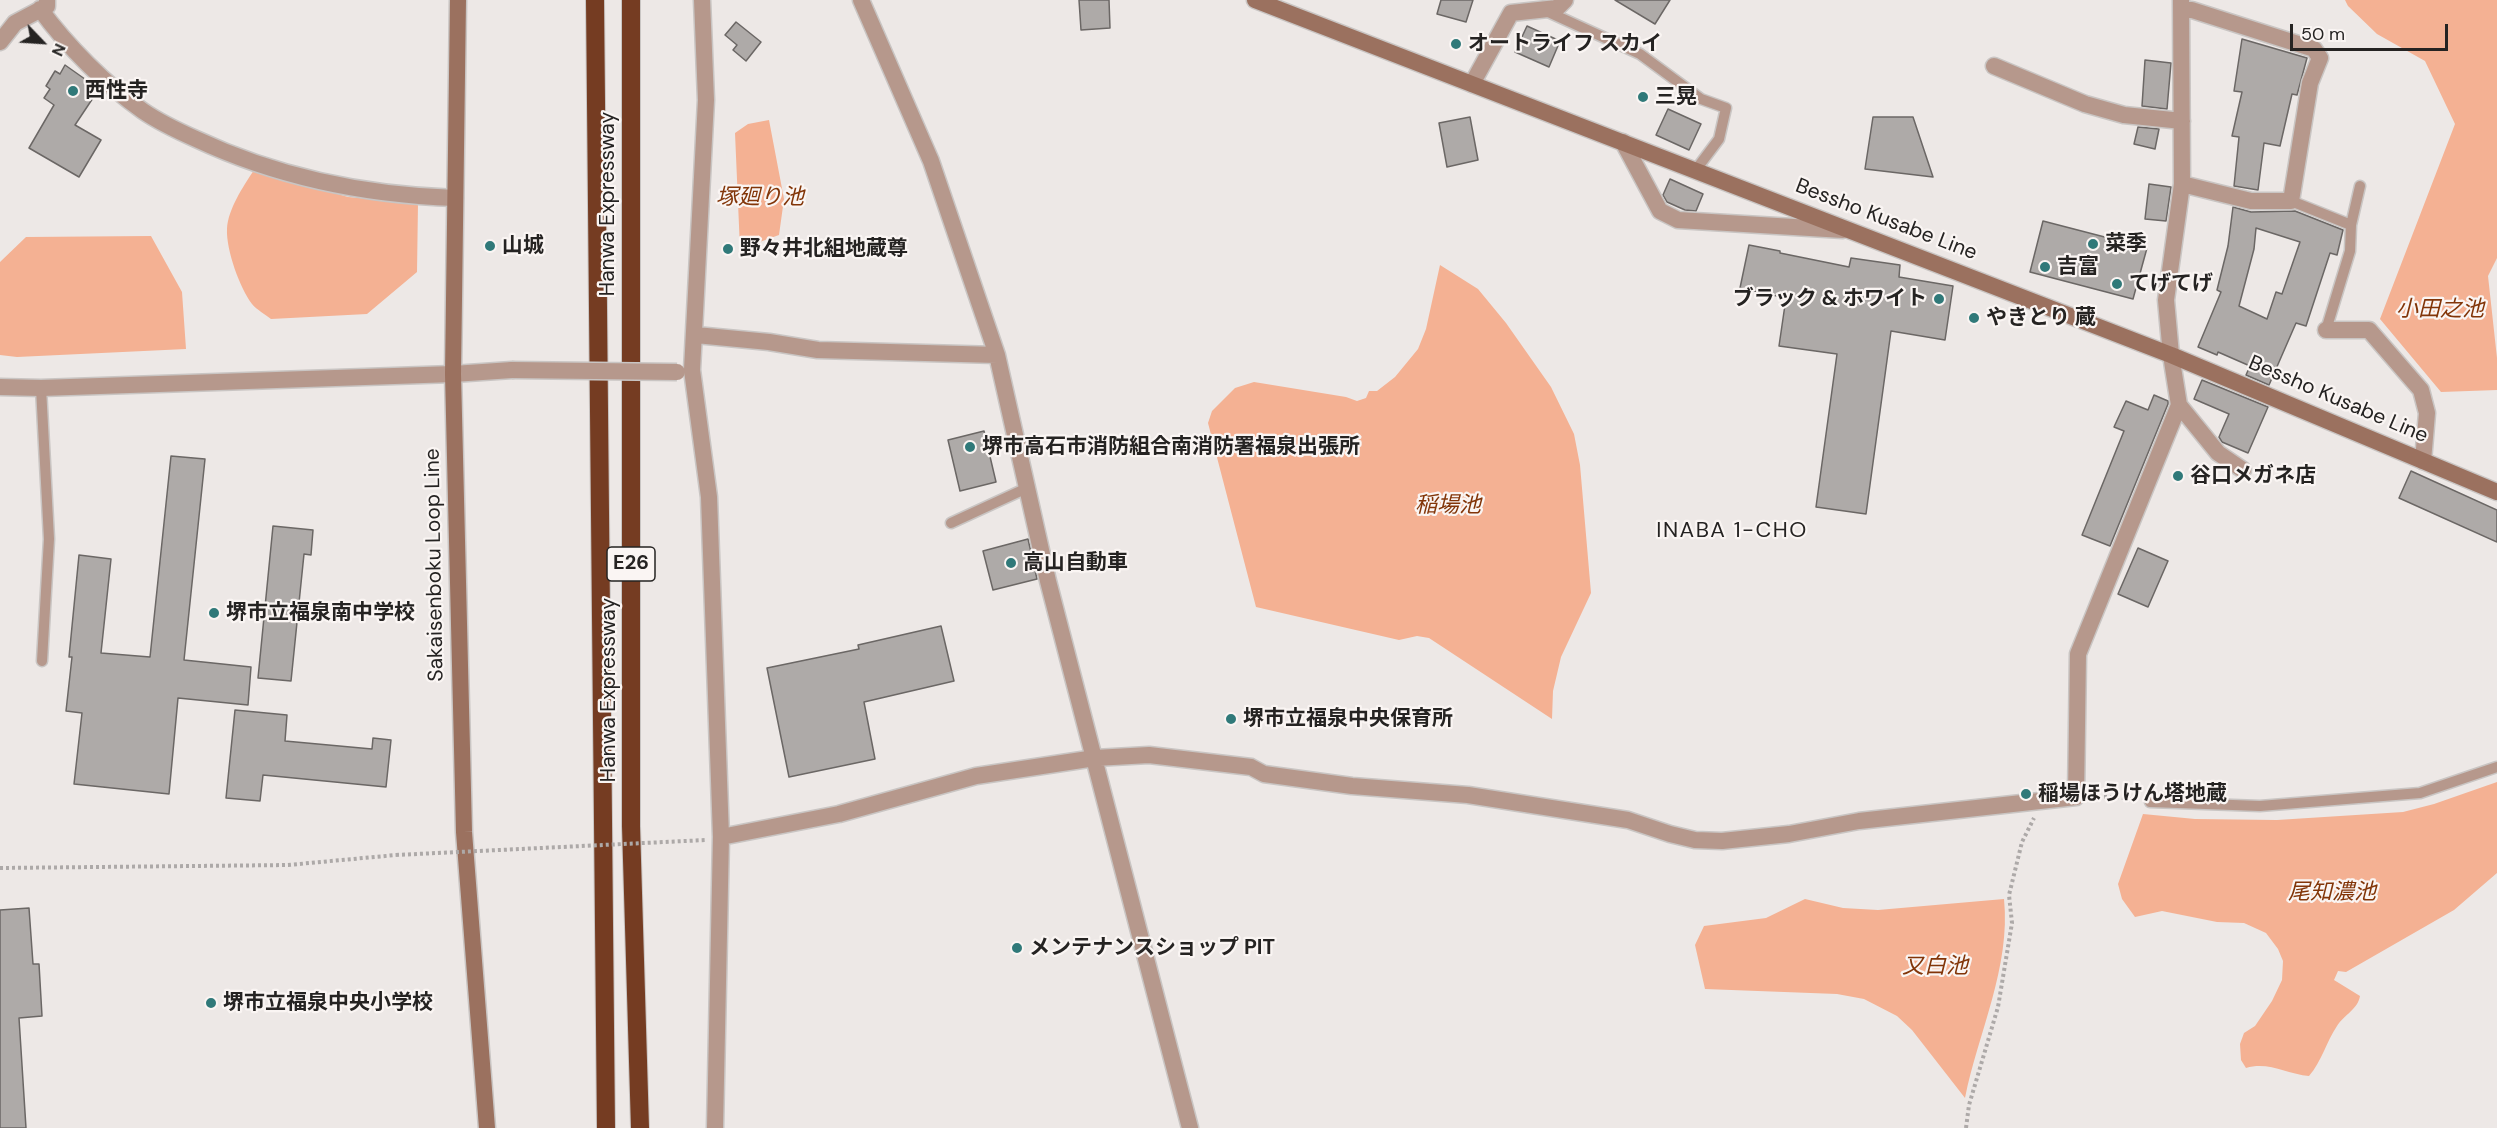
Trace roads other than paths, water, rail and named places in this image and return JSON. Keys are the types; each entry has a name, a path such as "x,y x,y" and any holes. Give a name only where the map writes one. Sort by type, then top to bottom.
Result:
{"highway":[{"name":"Hanwa Expressway","path":"595,0 606,1128"},
{"name":"Hanwa Expressway","path":"631,0 631,826 640,1128"}],"main road":[{"name":"Sakaisenboku Loop Line","path":"458,0 453,374 464,832 487,1128"},
{"name":"Bessho Kusabe Line","path":"1255,0 2172,355 2497,492"}],"street":[{"path":"702,0 706,100 696,335 685,371 710,496 715,1128"},
{"path":"861,0 931,161 997,355 1048,581 1190,1128"},
{"path":"1472,84 1507,7 1543,10 1557,8 1565,0"},
{"path":"0,42 15,23 44,5 57,33 144,112 220,150 279,171 358,190 455,198"},
{"path":"714,839 839,814 976,776 1095,758 1149,756 1251,767 1264,774 1352,786 1468,795 1629,820 1670,834 1704,841 1789,834 1859,821 2076,797 2078,654 2179,405 2166,300 2182,184 2181,5 2314,48 2320,58 2310,83 2291,201 2251,201 2182,184"},
{"path":"1994,66 2085,104 2124,115 2182,121"},
{"path":"1623,142 1660,211 1678,220 1850,230"},
{"path":"2326,330 2369,330 2421,390 2427,413 2423,461"},
{"path":"696,335 769,342 818,350 997,355"},
{"path":"0,387 40,388 512,370 685,371"},
{"path":"2179,405 2218,453 2243,470"}],"lane":[{"path":"1543,10 1640,54 1701,99 1726,108 1719,139 1695,171"},
{"path":"2326,330 2350,251 2351,225 2360,186"},
{"path":"2291,201 2351,225"},
{"path":"40,388 49,538 42,662"},
{"path":"951,522 1027,488"},
{"path":"2150,802 2260,806 2420,793 2497,767"}],"water":[{"name":"小田之池","path":"2345,0 2497,0 2497,258 2488,276 2497,358 2497,390 2441,392 2380,319 2455,124 2425,61 2377,34 2348,6"},
{"name":"塚廻り池","path":"769,120 784,199 779,235 740,249 735,133 748,124"},
{"path":"254,170 348,197 418,203 417,272 367,314 271,319 254,306 247,297 235,268 227,238 228,221 233,206"},
{"path":"151,236 182,292 186,349 17,357 0,355 0,262 26,237"},
{"name":"稲場池","path":"1440,265 1478,289 1506,323 1551,387 1574,434 1580,465 1591,593 1561,657 1553,691 1552,719 1429,638 1417,636 1399,640 1256,607 1208,423 1212,411 1235,388 1254,382 1346,397 1357,401 1366,398 1369,391 1377,391 1395,377 1418,349 1426,329"},
{"name":"尾知濃池","path":"2497,782 2497,873 2454,910 2346,972 2338,971 2334,980 2360,996 2359,1001 2337,1026 2309,1076 2270,1067 2246,1068 2241,1060 2240,1044 2244,1033 2255,1026 2272,1001 2282,980 2283,961 2278,949 2266,933 2244,923 2217,922 2162,911 2135,917 2122,899 2118,884 2143,814 2195,819 2277,820 2403,812 2434,804"},
{"name":"又白池","path":"1805,899 1843,908 1878,910 2004,899 2003,950 1965,1098 1912,1030 1897,1016 1864,999 1837,994 1705,989 1695,945 1704,926 1766,918"}],"place":[{"name":"オートライフ スカイ","path":"1456,44"},
{"name":"西性寺","path":"73,91"},
{"name":"三晃","path":"1643,97"},
{"name":"菜季","path":"2093,244"},
{"name":"山城","path":"490,246"},
{"name":"野々井北組地蔵尊","path":"728,249"},
{"name":"吉富","path":"2045,267"},
{"name":"てげてげ","path":"2117,284"},
{"name":"ブラック & ホワイト","path":"1939,299"},
{"name":"やきとり 蔵","path":"1974,318"},
{"name":"堺市高石市消防組合南消防署福泉出張所","path":"970,447"},
{"name":"谷口メガネ店","path":"2178,476"},
{"name":"高山自動車","path":"1011,563"},
{"name":"堺市立福泉南中学校","path":"214,613"},
{"name":"堺市立福泉中央保育所","path":"1231,719"},
{"name":"稲場ほうけん塔地蔵","path":"2026,794"},
{"name":"メンテナンスショップ PIT","path":"1017,948"},
{"name":"堺市立福泉中央小学校","path":"211,1003"}],"district":[{"name":"INABA 1-CHO","path":"1732,531"}]}
